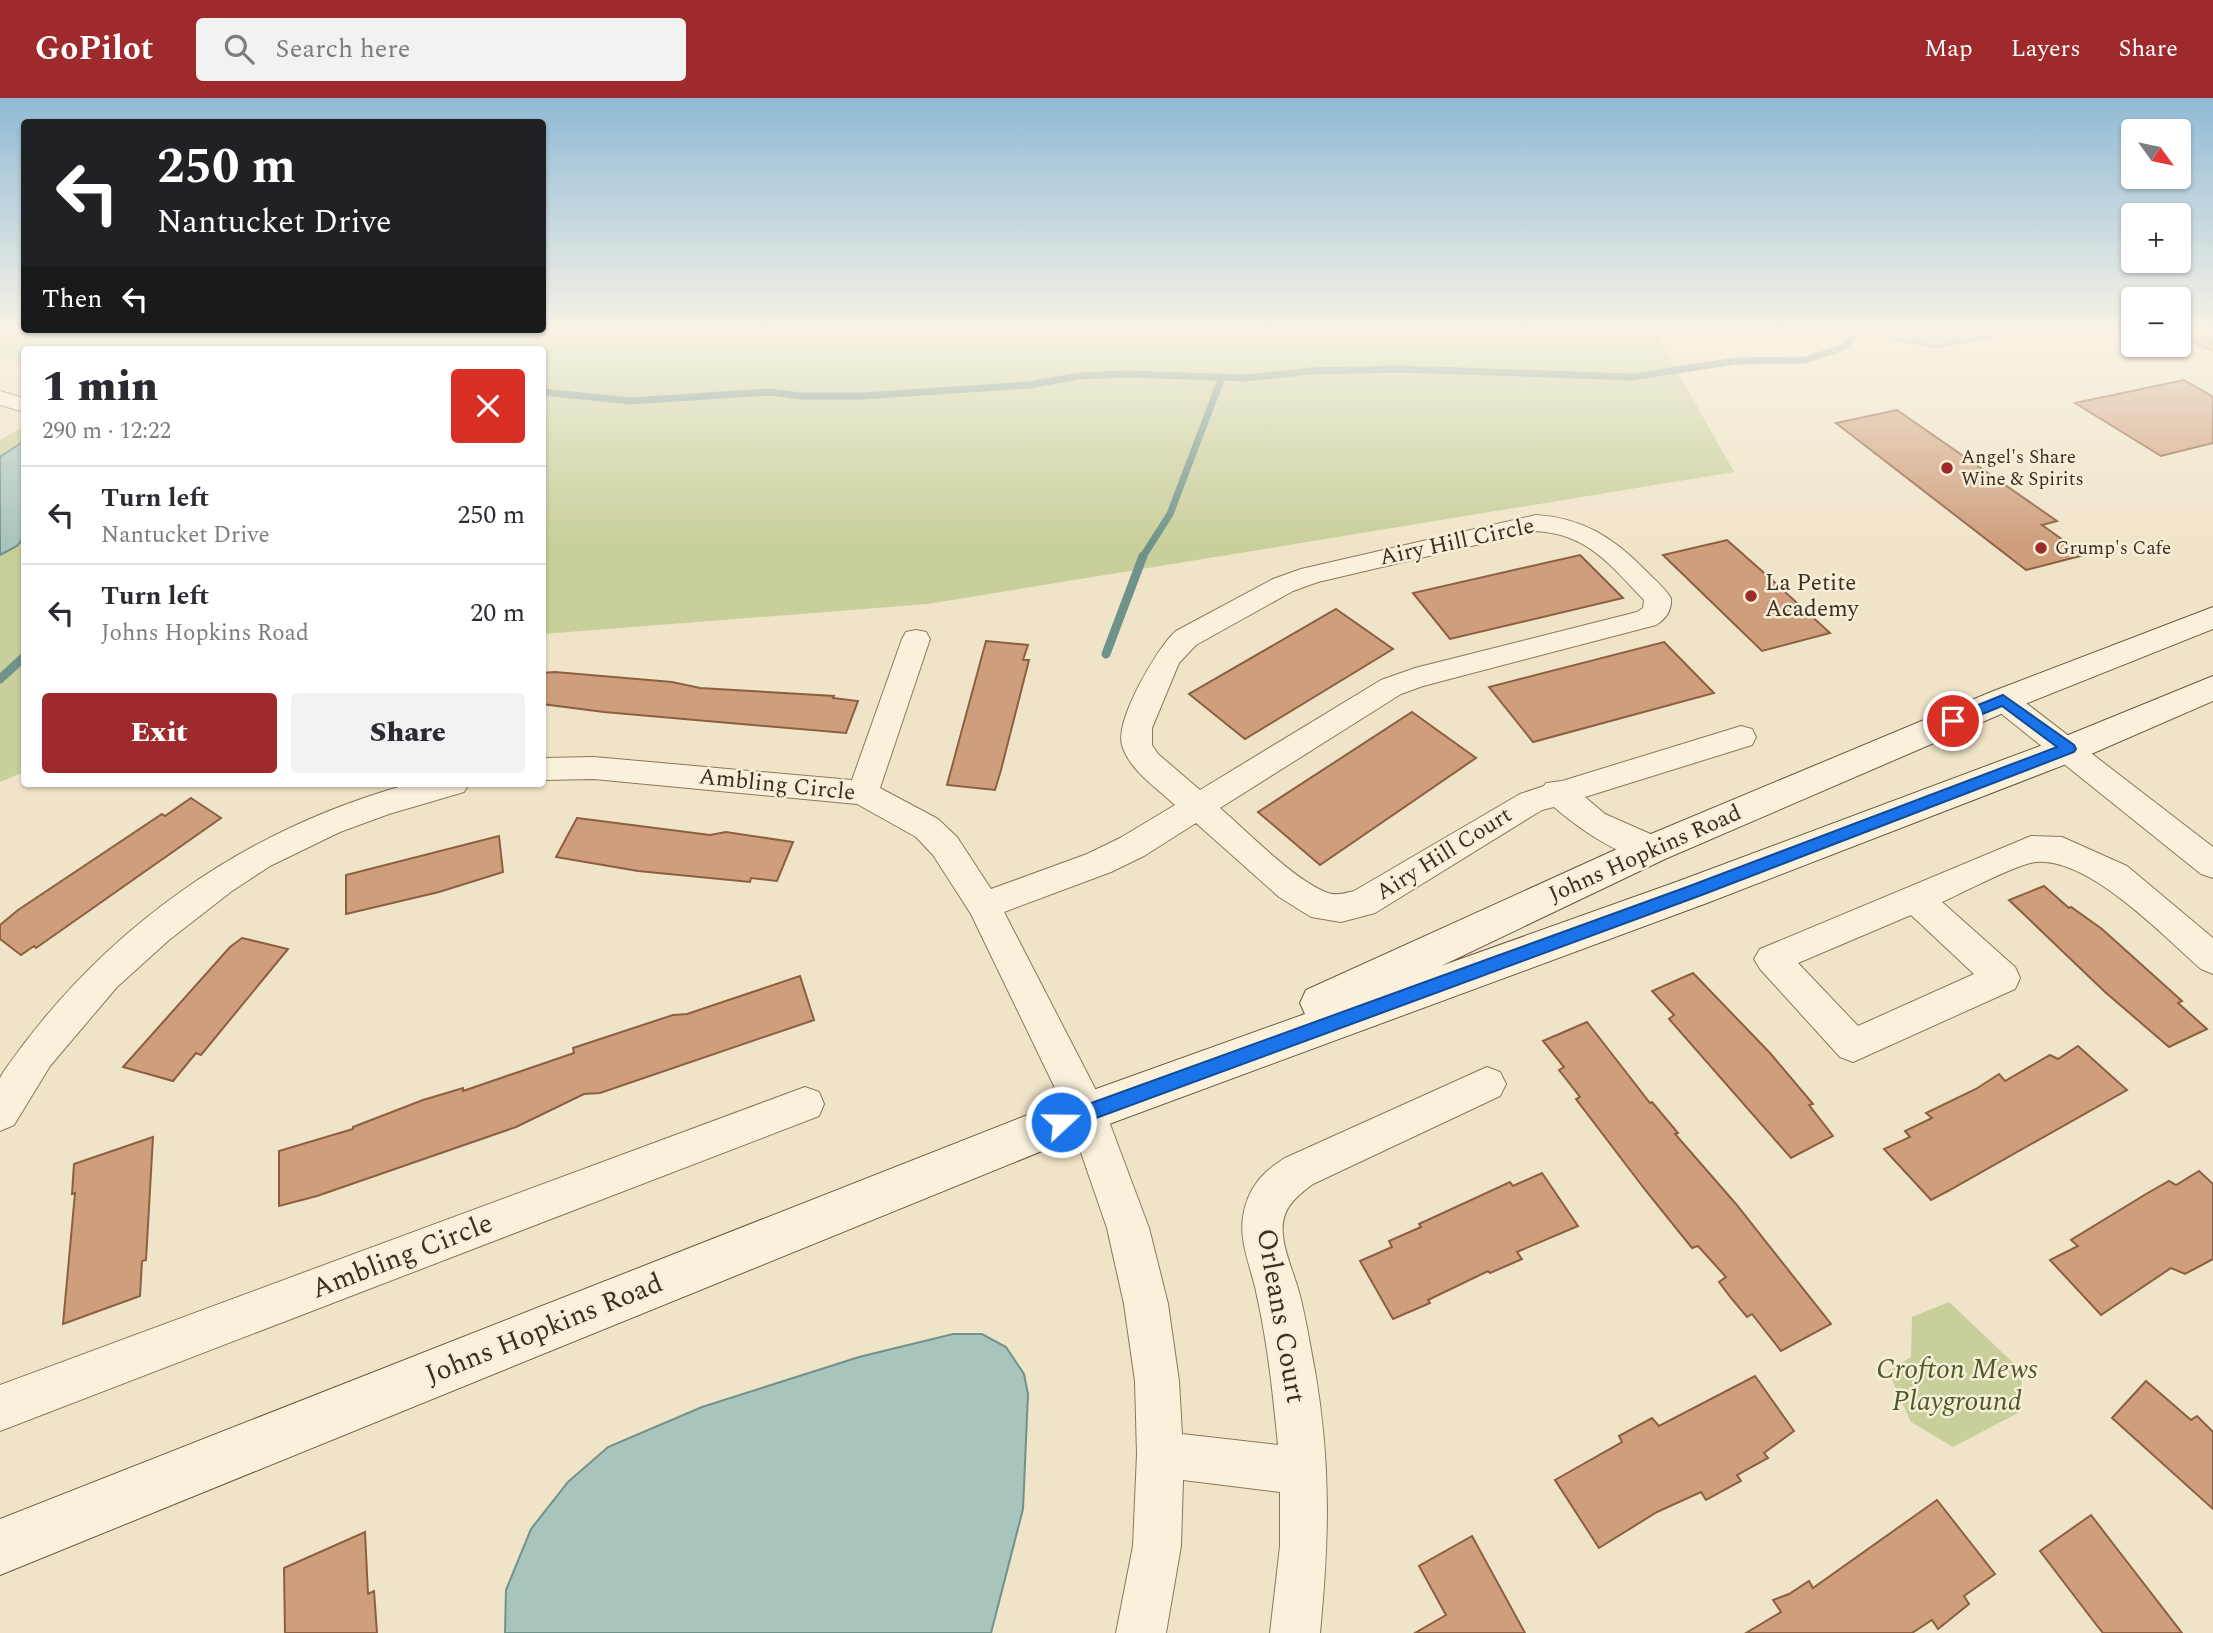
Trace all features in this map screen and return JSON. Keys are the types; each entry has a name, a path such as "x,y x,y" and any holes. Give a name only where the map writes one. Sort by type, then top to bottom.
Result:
{"street":[{"name":"Airy Hill Circle","path":"984,905 1110,858 1132,847 1391,687 1415,678 1646,619 1656,613 1657,598 1588,532 1555,523 1523,526 1310,575 1283,585 1186,638 1175,647 1165,661 1137,728 1137,745 1147,762 1196,806"},
{"name":"Johns Hopkins Road","path":"1087,1112 1651,849 2003,699 2213,617"},
{"path":"863,793 916,639"},
{"name":"Johns Hopkins Road","path":"0,1547 1087,1112 1693,892 2069,749 2213,688"},
{"path":"2003,699 2213,865"},
{"name":"Airy Hill Court","path":"1196,806 1291,888 1323,907 1341,908 1363,903 1427,867 1505,815 1558,791 1741,737"},
{"name":"Ambling Circle","path":"546,769 594,768 863,793 927,828 945,846 984,905 1087,1112 1128,1228 1146,1304 1157,1381 1160,1454 1157,1546 1141,1633"},
{"path":"0,1113 42,1047 92,986 148,936 205,892 258,857 317,830 374,806 442,787"},
{"path":"1558,791 1594,823 1651,849"},
{"path":"1915,898 2002,978 1853,1046 1772,959 1915,898 2031,849 2062,850 2115,875 2213,959"},
{"name":"Orleans Court","path":"1295,1633 1304,1546 1304,1472 1293,1375 1279,1296 1262,1236 1264,1214 1270,1196 1281,1183 1299,1171 1487,1084"},
{"name":"Ambling Circle","path":"0,1408 805,1104"},
{"path":"1160,1454 1304,1472"}],"green space":[{"path":"546,400 1693,400 1734,472 928,604 546,634"},
{"path":"21,428 21,773 0,782 0,440"},
{"name":"Crofton Mews Playground","path":"1949,1302 2023,1372 2018,1413 1953,1447 1911,1422 1888,1371 1911,1357 1912,1317"}],"water":[{"path":"21,443 21,541 0,555 0,457"},
{"path":"953,1334 982,1334 1006,1347 1024,1374 1028,1394 1023,1509 991,1633 505,1633 506,1590 531,1529 568,1482 608,1447 702,1407 859,1357"}],"building":[{"path":"2091,400 2213,400 2213,443 2161,456 2075,403"},
{"path":"1897,410 2057,521 2042,525 2084,555 2026,570 1836,423"},
{"path":"1727,540 1830,633 1762,651 1663,555"},
{"path":"1580,555 1623,598 1450,639 1413,593"},
{"path":"1336,609 1393,649 1245,739 1189,694"},
{"path":"986,641 1028,645 1023,660 1029,660 995,790 947,785"},
{"path":"1664,642 1714,693 1533,742 1489,687"},
{"path":"546,673 672,682 700,688 834,696 833,698 858,701 846,733 604,712 546,705"},
{"path":"1412,712 1476,758 1320,865 1258,812"},
{"path":"191,798 221,818 36,948 34,946 21,955 0,939 0,925 18,910 162,814 165,816"},
{"path":"577,818 710,835 726,832 793,842 777,881 751,878 750,882 638,871 556,857"},
{"path":"499,836 503,872 439,892 346,914 346,875"},
{"path":"2044,886 2069,908 2102,929 2182,1001 2178,1003 2207,1029 2169,1047 2105,992 2009,900"},
{"path":"242,938 288,949 201,1055 196,1053 173,1081 123,1067 230,947"},
{"path":"1693,973 1770,1053 1813,1104 1809,1105 1833,1136 1791,1158 1669,1019 1674,1015 1652,991"},
{"path":"800,976 814,1020 600,1093 584,1094 516,1127 317,1196 279,1206 279,1151 353,1129 423,1100 463,1088 463,1091 574,1053 573,1048"},
{"path":"1587,1022 1831,1324 1781,1351 1752,1314 1747,1317 1731,1298 1719,1282 1726,1277 1698,1246 1692,1248 1646,1191 1576,1099 1580,1097 1559,1070 1564,1067 1543,1041"},
{"path":"2078,1046 2127,1090 1948,1191 1931,1200 1884,1149 1910,1137 1905,1131 1932,1118 1926,1113 1976,1089 1999,1074 2005,1081 2050,1055 2058,1059"},
{"path":"153,1137 146,1260 142,1261 140,1296 63,1324 75,1193 72,1194 74,1164"},
{"path":"2199,1171 2213,1184 2213,1259 2185,1274 2171,1268 2101,1315 2050,1260 2078,1246 2071,1240 2146,1194 2169,1181 2176,1185"},
{"path":"1542,1173 1578,1226 1517,1252 1522,1259 1490,1273 1488,1271 1428,1300 1430,1303 1393,1319 1360,1261 1392,1247 1389,1241 1421,1227 1419,1224 1510,1182 1513,1186"},
{"path":"1755,1376 1794,1431 1764,1453 1768,1458 1737,1475 1741,1481 1706,1500 1701,1492 1657,1512 1599,1548 1555,1480 1622,1442 1619,1436 1652,1418 1659,1426"},
{"path":"2146,1381 2191,1420 2197,1416 2213,1432 2213,1509 2112,1418"},
{"path":"1937,1500 1995,1574 1964,1596 1969,1604 1938,1629 1932,1620 1912,1633 1746,1633 1781,1612 1773,1600 1789,1594 1809,1581 1813,1588"},
{"path":"2091,1515 2182,1633 2103,1633 2098,1627 2040,1551"},
{"path":"365,1532 368,1594 374,1591 377,1633 285,1633 284,1568"},
{"path":"1472,1536 1525,1633 1415,1633 1446,1615 1419,1566"}],"waterway":[{"path":"617,400 652,400"},
{"path":"1143,557 1170,514 1213,400"},
{"path":"1106,654 1143,557"},
{"path":"0,679 21,660"}],"place":[{"name":"Angel's Share Wine & Spirits","path":"1947,468"},
{"name":"Grump's Cafe","path":"2041,548"},
{"name":"La Petite Academy","path":"1751,596"}],"route":[{"path":"1061,1122 1693,892 2069,749 2003,699 1953,721"}]}
